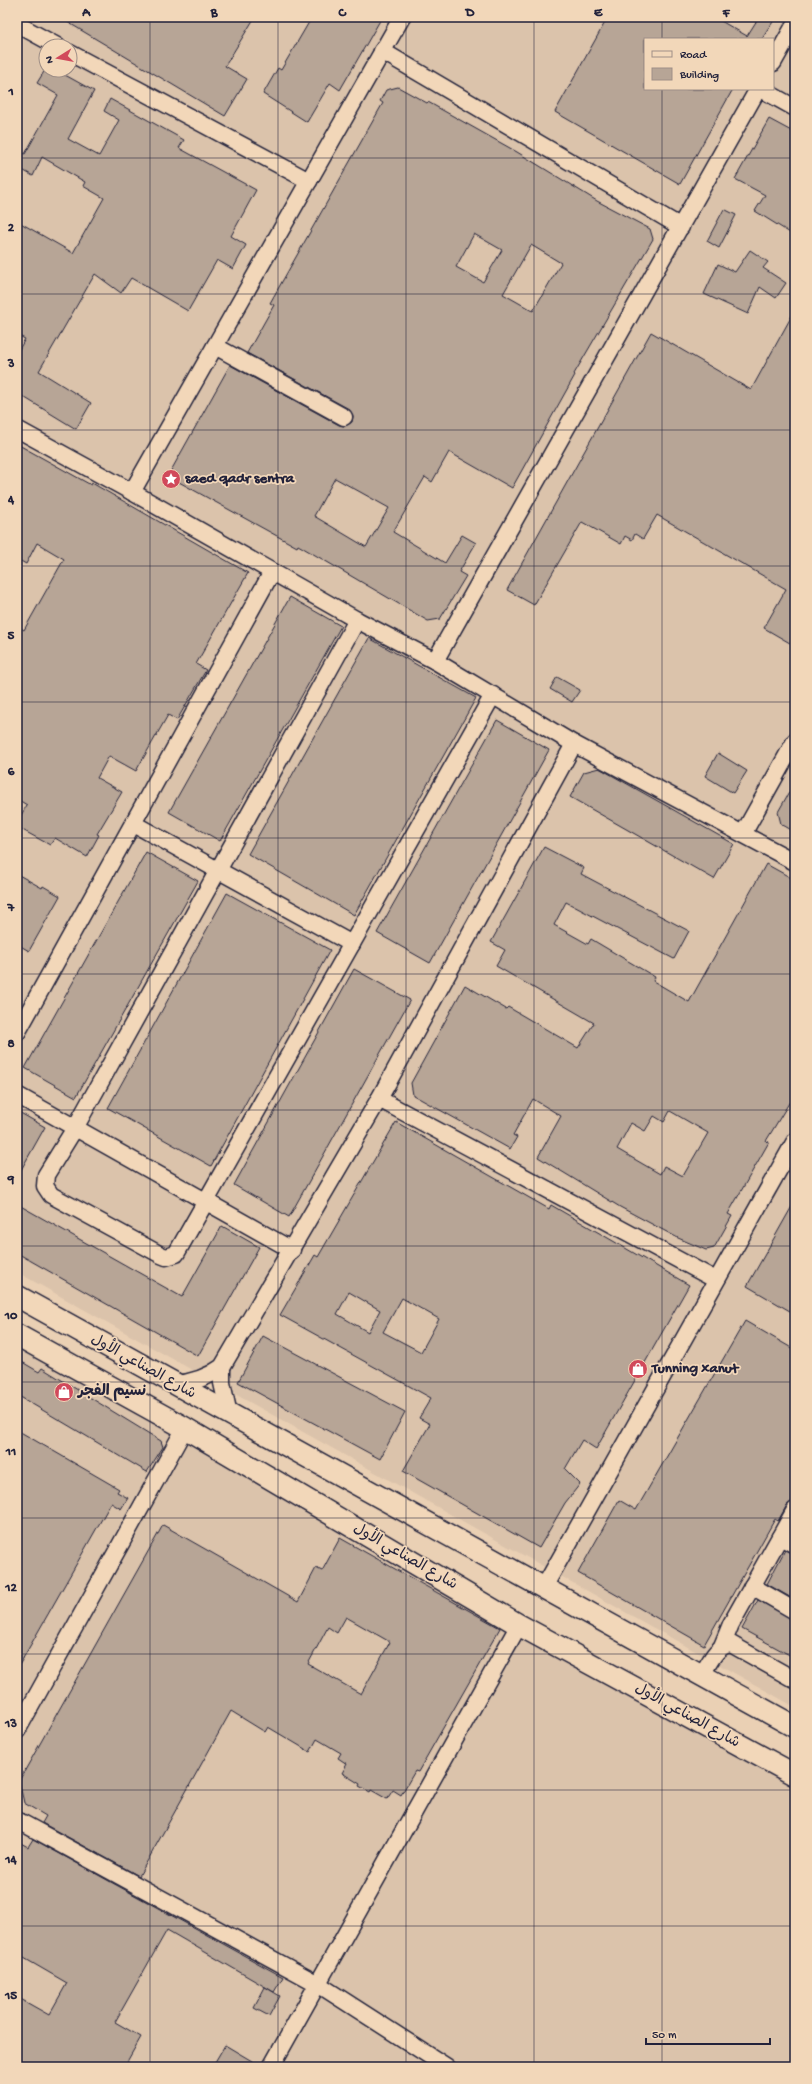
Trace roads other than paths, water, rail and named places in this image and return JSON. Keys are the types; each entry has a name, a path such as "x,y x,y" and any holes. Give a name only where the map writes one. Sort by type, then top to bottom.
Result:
{"main road":[{"name":"شارع الصناعي الأول","path":"17,1296 795,1727"},
{"name":"شارع الصناعي الأول","path":"17,1335 184,1428 519,1625 672,1706 795,1775"}],"street":[{"path":"132,492 402,17"},
{"path":"17,24 42,38"},
{"path":"774,61 795,24"},
{"path":"382,51 681,227"},
{"path":"78,57 309,181"},
{"path":"435,661 759,90"},
{"path":"762,90 795,108"},
{"path":"215,346 344,417"},
{"path":"17,429 132,492 357,620 435,661 574,744 795,862"},
{"path":"17,1033 134,824 272,572"},
{"path":"357,620 75,1128 46,1175 45,1186 51,1195 166,1257 176,1254 180,1250 206,1201 493,695"},
{"path":"743,834 795,741"},
{"path":"174,1384 204,1378 222,1367 292,1250 379,1099 574,744"},
{"path":"134,824 352,944"},
{"path":"17,1095 292,1250"},
{"path":"379,1099 716,1280"},
{"path":"543,1588 795,1141"},
{"path":"222,1367 224,1394 229,1414"},
{"path":"17,1731 184,1428"},
{"path":"701,1676 722,1646 731,1624 795,1510"},
{"path":"780,1536 795,1545"},
{"path":"752,1586 795,1611"},
{"path":"271,2067 519,1625"},
{"path":"722,1646 731,1644 736,1646 795,1680"},
{"path":"17,1820 318,1984 447,2067"}],"place":[{"name":"saed qadr sentra","path":"171,479"},
{"name":"Tunning xanut","path":"638,1369"},
{"name":"نسيم الفجر","path":"64,1392"}]}
